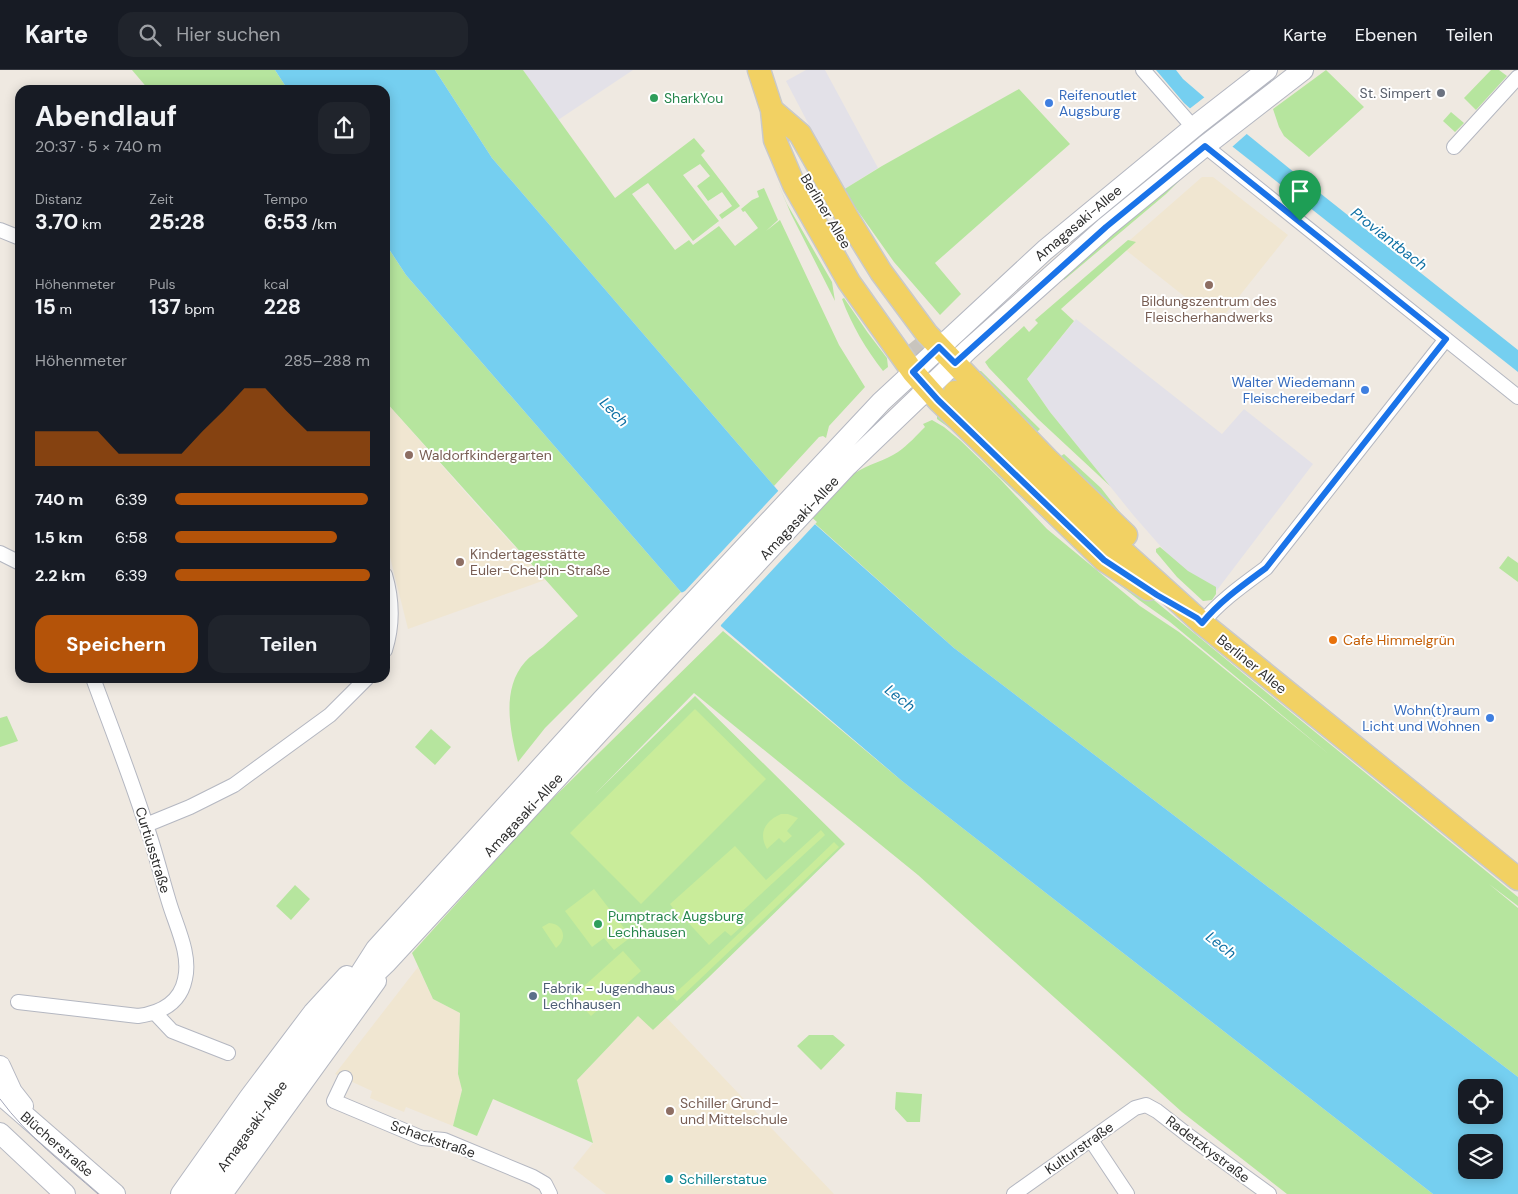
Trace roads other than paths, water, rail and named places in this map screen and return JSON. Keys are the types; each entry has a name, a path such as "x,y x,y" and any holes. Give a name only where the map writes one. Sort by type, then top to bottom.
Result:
{"main road":[{"name":"Berliner Allee","path":"759,70 772,110 798,164 859,266 912,341"},
{"name":"Amagasaki-Allee","path":"920,380 939,347 1045,250 1196,125 1267,70"},
{"name":"Amagasaki-Allee","path":"203,1194 337,1010 382,956 840,460 881,402 955,363 1106,227 1210,142 1303,70"},
{"path":"772,110 800,134 881,272 927,334 1047,459 1134,542 1199,621"},
{"path":"772,110 775,140 794,185 849,282 920,380 1104,560 1199,621"},
{"name":"Berliner Allee","path":"955,392 1034,472 1199,621 1518,880"},
{"path":"181,1194 248,1098 313,1014 349,974 382,956"},
{"path":"222,1194 369,992 382,956"},
{"path":"0,1066 12,1092 44,1133"},
{"name":"Blücherstraße","path":"0,1094 115,1194"},
{"path":"0,1133 65,1194"}],"street":[{"path":"1143,70 1196,125"},
{"path":"1454,147 1518,77"},
{"path":"1210,142 1518,397"},
{"path":"0,230 15,236"},
{"path":"1199,621 1266,568 1446,339"},
{"path":"0,553 15,560"},
{"path":"390,598 390,614"},
{"name":"Curtiusstraße","path":"18,1002 138,1016 155,1013 171,1004 176,1000 185,981 187,968 183,947 146,825 95,683"},
{"path":"146,825 190,807 234,784 330,715 362,683"},
{"path":"155,1013 172,1031 228,1053"},
{"name":"Schackstraße","path":"345,1078 334,1101 422,1138 444,1140 533,1177 545,1184 550,1194"},
{"name":"Kulturstraße","path":"1014,1194 1135,1108 1146,1105"},
{"name":"Radetzkystraße","path":"1146,1105 1157,1111 1269,1194"},
{"path":"1091,1140 1127,1194"}],"water":[{"name":"Lech","path":"275,70 435,70 492,158 781,494 954,648 1518,1077 1518,1194 1433,1194 902,781 681,592 406,275 390,251 390,85 285,85"},
{"path":"1156,70 1176,70 1183,79 1248,135 1518,350 1518,372 1233,147 1184,103"}],"tunnel":[{"path":"913,341 954,391"}],"tram line":[{"path":"0,1099 34,1137 98,1194"}],"place":[{"name":"St. Simpert","path":"1441,93"},
{"name":"SharkYou","path":"654,98"},
{"name":"Reifenoutlet Augsburg","path":"1049,103"},
{"name":"Bildungszentrum des Fleischerhandwerks","path":"1209,285"},
{"name":"Walter Wiedemann Fleischereibedarf","path":"1365,390"},
{"name":"Waldorfkindergarten","path":"409,455"},
{"name":"Kindertagesstätte Euler-Chelpin-Straße","path":"460,562"},
{"name":"Cafe Himmelgrün","path":"1333,640"},
{"name":"Wohn(t)raum Licht und Wohnen","path":"1490,718"},
{"name":"Pumptrack Augsburg Lechhausen","path":"598,924"},
{"name":"Fabrik - Jugendhaus Lechhausen","path":"533,996"},
{"name":"Schiller Grund- und Mittelschule","path":"670,1111"},
{"name":"Schillerstatue","path":"669,1179"}],"water label":[{"name":"Proviantbach","path":"1389,239"}]}
